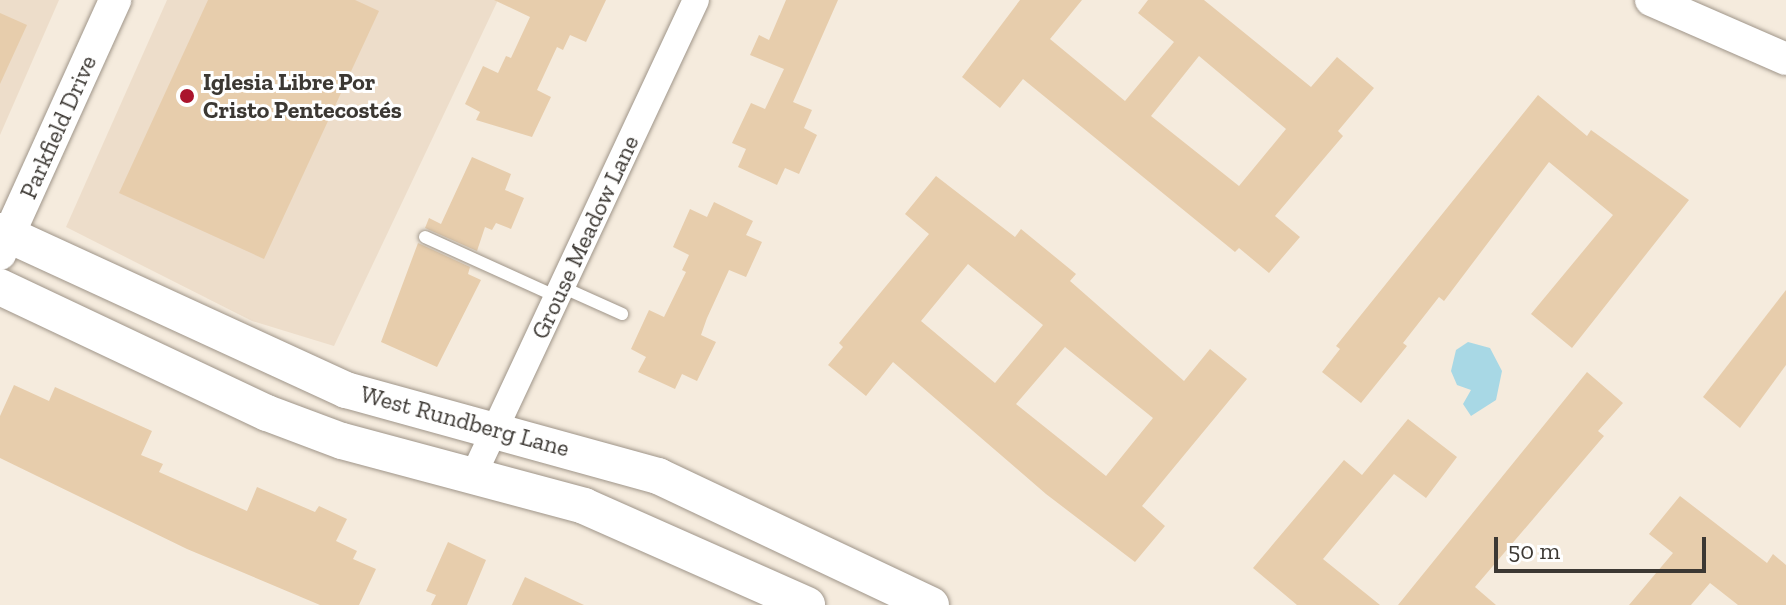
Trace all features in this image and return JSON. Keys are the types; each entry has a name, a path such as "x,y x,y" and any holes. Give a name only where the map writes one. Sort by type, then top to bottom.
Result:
{"main road":[{"name":"West Rundberg Lane","path":"3,240 346,390 496,428 658,476 931,605"},
{"name":"West Rundberg Lane","path":"0,287 267,413 342,441 474,474 623,520 802,604"}],"street":[{"name":"Grouse Meadow Lane","path":"474,474 696,0"},
{"path":"1651,0 1786,59"},
{"name":"Parkfield Drive","path":"3,240 111,1"}],"lane":[{"path":"425,237 559,292 622,314"}],"shaded area":[{"path":"0,0 59,0 0,135"},
{"path":"167,0 498,0 334,346 252,321 66,227"}],"water":[{"path":"1468,342 1490,348 1502,371 1496,400 1471,416 1463,404 1471,390 1457,385 1451,371 1456,350"}],"building":[{"path":"208,0 355,0 379,11 264,259 119,193"},
{"path":"494,0 606,0 586,42 570,35 563,50 557,47 537,90 551,97 532,137 476,120 480,112 465,104 483,66 498,73 506,56 511,58 530,17"},
{"path":"786,0 838,0 793,102 812,110 804,128 817,135 799,174 785,168 777,185 738,167 746,149 732,143 751,103 765,109 784,69 750,55 759,35 769,40"},
{"path":"1020,0 1082,0 1050,39 1125,101 1174,42 1138,13 1148,0 1204,0 1311,87 1337,57 1374,88 1338,131 1343,136 1275,216 1300,237 1269,273 1239,248 1235,252 1023,79 1000,108 962,77","holes":["1199,56 1286,129 1239,186 1151,116"]},
{"path":"0,13 27,25 0,84"},
{"path":"1538,95 1587,136 1591,130 1689,200 1572,348 1531,314 1613,215 1549,162 1444,301 1439,297 1403,343 1407,346 1361,403 1322,372 1340,349 1336,346"},
{"path":"472,157 511,174 505,190 524,198 511,229 496,223 492,230 485,227 477,251 425,228 429,218 441,224"},
{"path":"936,176 1015,237 1021,229 1076,274 1070,281 1184,381 1210,349 1247,379 1142,506 1165,526 1135,562 1046,494 893,362 866,396 828,365 843,347 839,343 929,234 905,214","holes":["968,264 1043,325 995,383 921,321","1065,347 1153,418 1106,476 1016,404"]},
{"path":"714,202 753,221 746,235 762,242 746,277 729,270 701,335 716,342 697,381 682,374 675,389 638,372 646,357 631,349 649,310 664,317 686,272 682,270 689,255 673,247 690,209 707,217"},
{"path":"418,243 470,267 468,274 481,280 437,367 381,342"},
{"path":"1786,290 1786,365 1740,428 1703,397"},
{"path":"1587,372 1623,403 1598,431 1604,436 1475,587 1496,605 1398,605"},
{"path":"14,385 49,401 55,387 152,431 141,455 163,464 159,472 247,511 257,487 315,512 319,506 347,519 336,541 357,551 353,559 376,569 359,605 320,605 187,549 0,458 0,416"},
{"path":"1408,419 1457,457 1426,498 1394,474 1323,559 1380,605 1297,605 1253,568 1344,460 1362,475"},
{"path":"1680,496 1767,563 1773,554 1786,565 1786,605 1738,605 1710,583 1691,605 1629,605 1673,553 1649,534"},
{"path":"448,542 486,560 467,605 431,605 436,595 426,591"},
{"path":"525,577 584,605 512,605"}],"place":[{"name":"Iglesia Libre Por Cristo Pentecostés","path":"187,96"}]}
